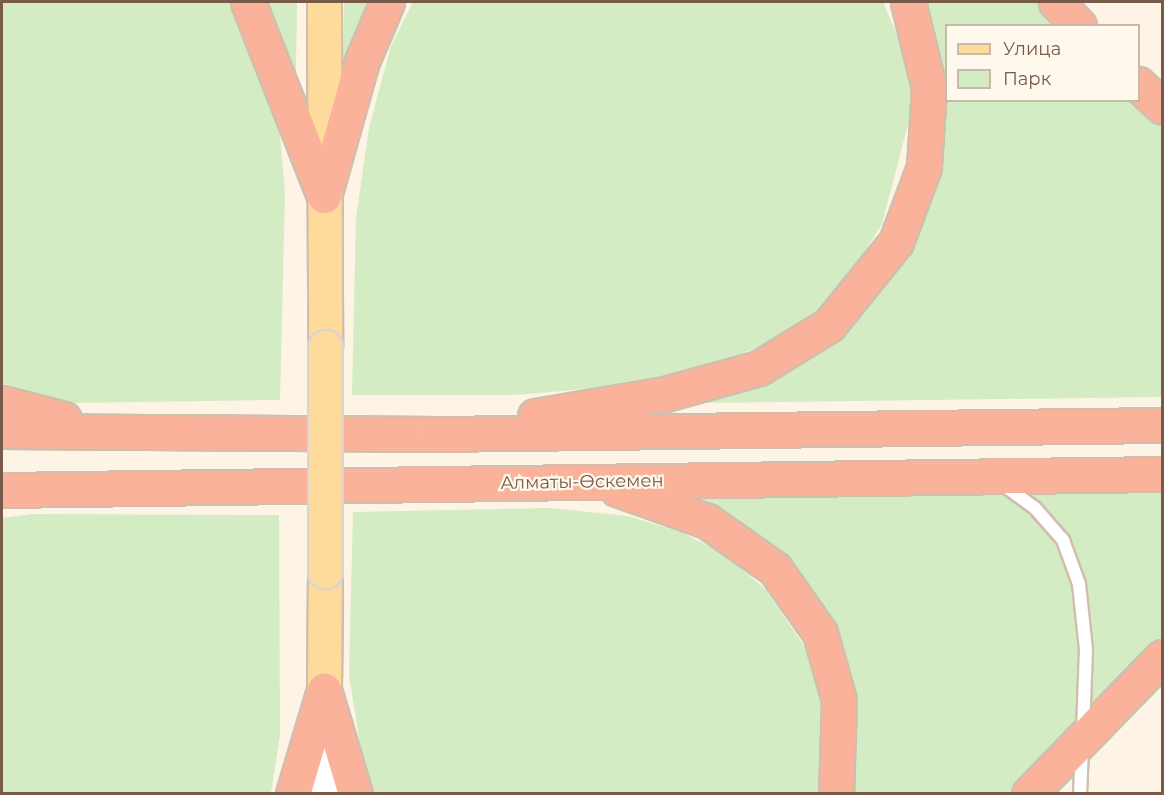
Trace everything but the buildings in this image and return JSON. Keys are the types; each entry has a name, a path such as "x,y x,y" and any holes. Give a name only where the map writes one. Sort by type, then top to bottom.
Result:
{"highway":[{"path":"248,2 324,196"},
{"path":"324,196 362,61 387,2"},
{"path":"436,434 665,394 738,374 759,368 829,325 896,242 924,167 929,88 908,2"},
{"path":"1056,2 1077,24"},
{"path":"1140,86 1162,106"},
{"path":"2,403 106,430"},
{"path":"2,432 106,430 436,434 1162,425"},
{"name":"Алматы-Өскемен","path":"5,492 1162,474"},
{"path":"595,482 708,521 775,569 819,633 839,700 836,794"},
{"path":"1029,794 1162,657"},
{"path":"293,794 324,690"},
{"path":"324,690 355,794"}],"main road":[{"path":"324,2 324,794"}],"lane":[{"path":"994,478 1035,507 1063,540 1079,584 1086,649 1080,794"}],"green space":[{"path":"2,2 237,2 278,111 285,193 280,400 70,403 2,387"},
{"path":"264,2 297,2 296,73"},
{"path":"344,2 372,2 344,57"},
{"path":"413,2 883,2 907,58 912,109 882,224 848,278 798,332 669,382 515,395 352,395 356,218 369,128 391,46"},
{"path":"919,2 1055,2 1078,24 945,24 945,102 1140,101 1162,108 1162,397 699,403 788,370 854,315 909,248"},
{"path":"1162,493 1162,639 1013,793 847,793 854,762 846,671 828,610 771,548 676,496"},
{"path":"549,508 628,516 681,532 724,554 766,590 806,649 826,701 825,793 368,793 349,675 353,512"},
{"path":"32,514 279,515 280,735 271,793 2,793 2,518"}]}
